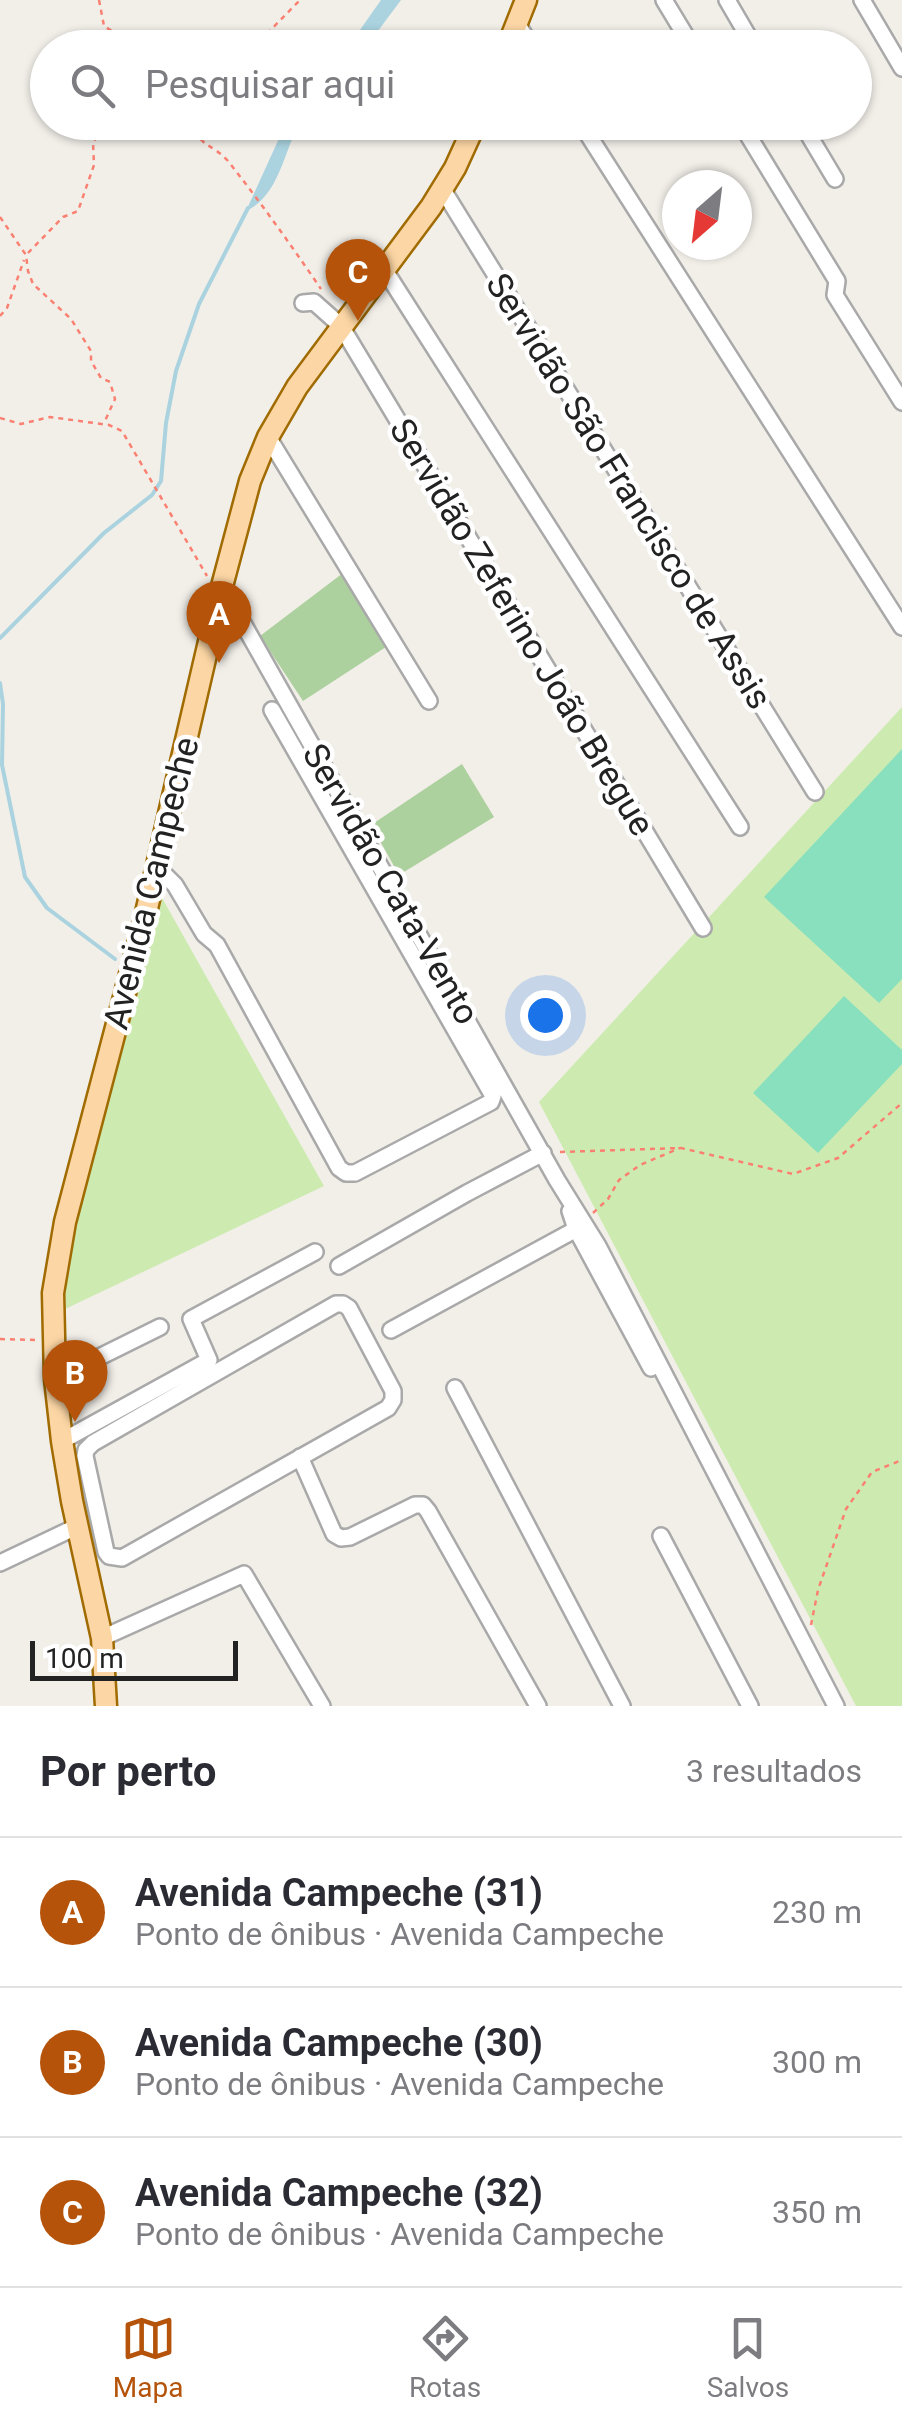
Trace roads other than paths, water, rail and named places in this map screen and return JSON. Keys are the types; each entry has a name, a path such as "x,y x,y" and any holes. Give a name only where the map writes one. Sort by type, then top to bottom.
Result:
{"main road":[{"path":"514,30 526,0"},
{"name":"Avenida Campeche","path":"106,1706 102,1638 83,1517 62,1442 55,1379 53,1293 65,1222 157,866 246,490 268,437 297,387 443,190 467,140"}],"street":[{"path":"664,0 682,30"},
{"path":"726,0 744,30"},
{"path":"862,0 902,68"},
{"path":"517,23 521,30"},
{"path":"591,140 902,627"},
{"path":"751,140 838,282 835,294 902,402"},
{"path":"811,140 835,179"},
{"name":"Servidão São Francisco de Assis","path":"443,190 815,792"},
{"path":"384,268 740,827"},
{"path":"303,303 314,302 341,326"},
{"name":"Servidão Zeferino João Bregue","path":"341,326 703,928"},
{"path":"268,437 429,701"},
{"name":"Servidão Cata-Vento","path":"221,590 428,965 557,1180 720,1492 750,1536 836,1706"},
{"path":"157,866 175,885 204,934 217,945 339,1168 346,1173 355,1173 491,1102 493,1096 428,965 272,710"},
{"path":"339,1266 542,1153"},
{"path":"390,1330 581,1226"},
{"path":"62,1442 209,1360 190,1320 315,1252"},
{"path":"336,1304 348,1308 393,1392 394,1400 388,1408 122,1558 106,1552 83,1517 85,1456 93,1443 336,1304"},
{"path":"55,1379 160,1327"},
{"path":"456,1388 622,1706"},
{"path":"300,1457 334,1534 341,1538 423,1505 538,1706"},
{"path":"0,1563 83,1517"},
{"path":"661,1536 750,1706"},
{"path":"102,1638 244,1574 322,1706"}],"water":[{"path":"381,0 401,0 379,30 360,30"},
{"path":"278,140 292,140 274,184 246,211"}],"waterway":[{"path":"0,638 104,533 152,495 161,481 176,371 199,304 248,208"},
{"path":"0,683 2,765 25,877 47,908 115,959"}],"place":[{"name":"Avenida Campeche (32)","path":"358,321"},
{"name":"Avenida Campeche (31)","path":"219,663"},
{"name":"Avenida Campeche (30)","path":"75,1422"}]}
